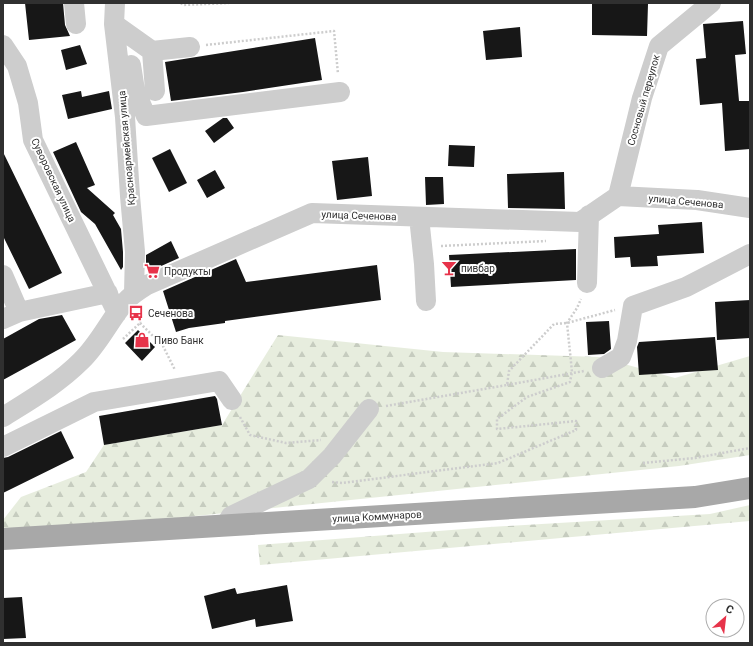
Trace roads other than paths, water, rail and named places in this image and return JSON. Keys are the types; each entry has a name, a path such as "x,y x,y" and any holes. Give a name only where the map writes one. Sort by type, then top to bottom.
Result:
{"main road":[{"name":"улица Коммунаров","path":"3,539 695,497 750,488"}],"street":[{"path":"74,3 76,24"},
{"name":"Красноармейская улица","path":"114,3 120,28 130,196 135,252 134,293"},
{"name":"Сосновый переулок","path":"618,196 642,98 659,46 711,3"},
{"path":"120,28 152,51 190,46"},
{"path":"120,28 135,90 146,116 340,92"},
{"name":"Суворовская улица","path":"3,45 17,66 28,104 33,140 117,312"},
{"path":"152,51 155,91"},
{"name":"улица Сеченова","path":"3,417 57,382 81,362 98,342 117,312 134,293 163,277 312,213 580,222 618,196 697,200 750,208"},
{"path":"587,283 589,215"},
{"path":"420,217 426,301"},
{"path":"602,368 621,357 627,341 633,306 686,287 750,254"},
{"path":"3,275 11,316 108,293"},
{"path":"3,447 94,402 219,381 232,400"},
{"path":"225,526 231,516 309,479 332,456 369,409"}],"place":[{"name":"пивбар","path":"449,268"},
{"name":"Продукты","path":"152,271"},
{"name":"Сеченова","path":"136,313"},
{"name":"Пиво Банк","path":"142,340"}]}
